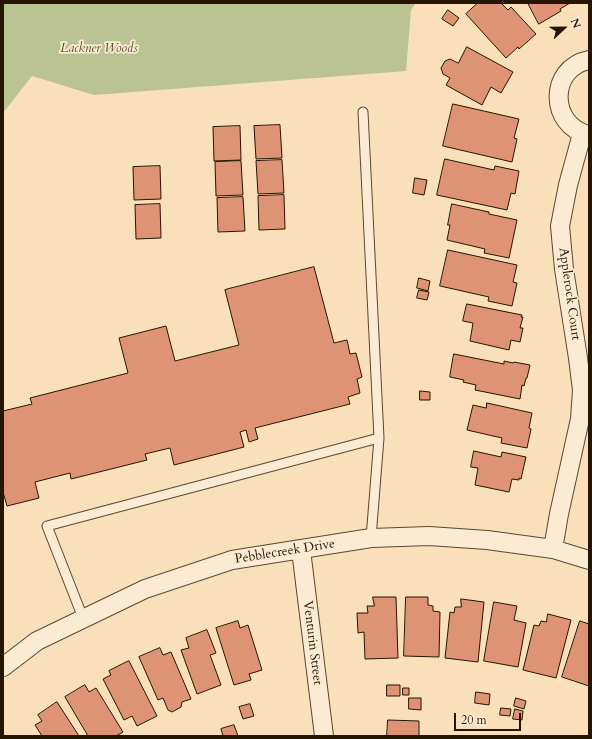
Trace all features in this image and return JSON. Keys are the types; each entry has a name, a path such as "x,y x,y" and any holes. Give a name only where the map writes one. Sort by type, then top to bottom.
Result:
{"street":[{"name":"Applerock Court","path":"553,550 559,514 580,419 582,390 564,269 560,226 568,185 586,134 571,127 563,116 558,104 558,91 563,78 571,68 582,61 589,60"},
{"name":"Pebblecreek Drive","path":"3,667 37,641 145,589 232,560 371,538 429,536 487,540 553,550 589,560"},
{"name":"Venturin Street","path":"301,550 324,736"}],"lane":[{"path":"363,112 380,438 371,538"},
{"path":"83,618 47,526 380,438"}],"green space":[{"name":"Lackner Woods","path":"3,3 416,3 411,10 406,71 94,95 32,76 3,113"}],"building":[{"path":"478,3 501,3 508,10 511,7 536,34 506,58 466,14"},
{"path":"528,3 570,3 560,9 561,11 539,24"},
{"path":"448,10 459,18 453,26 442,19"},
{"path":"467,47 513,72 501,93 491,87 482,105 446,85 450,78 443,74 441,68 445,61 450,59 458,63"},
{"path":"453,104 519,119 514,138 517,139 512,162 443,146"},
{"path":"280,125 282,158 256,159 254,126"},
{"path":"240,126 241,160 214,161 213,127"},
{"path":"445,159 494,170 495,166 519,171 515,194 511,193 507,210 437,195"},
{"path":"282,160 284,193 258,194 256,161"},
{"path":"241,161 243,195 216,196 215,162"},
{"path":"160,166 161,199 134,200 133,167"},
{"path":"415,178 427,180 424,195 413,193"},
{"path":"284,195 285,229 259,230 258,196"},
{"path":"243,197 245,231 218,232 217,198"},
{"path":"160,204 161,238 136,239 135,205"},
{"path":"452,204 517,220 509,258 484,253 485,249 447,240"},
{"path":"448,250 517,265 513,282 517,283 512,306 488,301 489,297 440,286"},
{"path":"314,267 334,343 347,340 350,354 356,353 362,377 357,379 360,393 348,397 350,404 255,428 258,439 249,442 246,430 240,432 244,447 174,465 170,448 145,454 147,460 71,479 70,473 35,482 39,498 7,506 3,492 3,411 32,404 30,398 128,373 119,338 166,326 175,361 239,345 225,290"},
{"path":"419,278 430,281 428,291 417,288"},
{"path":"419,290 429,292 427,300 417,298"},
{"path":"467,304 522,315 521,317 523,317 520,328 523,328 520,342 511,340 509,350 470,341 473,323 463,321"},
{"path":"454,354 504,364 504,361 530,365 524,386 522,385 520,399 475,390 476,385 463,382 464,380 450,377"},
{"path":"420,391 430,392 430,400 420,400"},
{"path":"487,403 532,413 529,428 531,429 527,448 501,443 502,438 467,430 473,405 486,408"},
{"path":"474,451 501,457 502,452 526,457 521,479 512,479 509,492 475,485 478,468 471,467"},
{"path":"373,597 396,597 398,658 365,659 364,632 358,633 357,613 368,613 367,606 374,606"},
{"path":"406,597 428,597 428,605 433,606 433,611 440,612 439,657 404,656"},
{"path":"461,599 484,602 478,662 445,658 450,612 454,613 455,607 461,607"},
{"path":"494,602 517,606 514,620 526,623 518,667 484,661"},
{"path":"548,614 571,620 556,678 523,670 534,625 539,626 541,621 546,622"},
{"path":"238,621 240,628 248,625 262,670 249,674 251,680 234,685 216,628"},
{"path":"580,621 589,624 589,686 562,677"},
{"path":"207,630 216,653 210,655 221,685 197,694 181,650 189,648 186,638"},
{"path":"160,648 163,655 171,652 191,699 182,702 181,707 172,712 168,710 163,698 158,700 139,657"},
{"path":"129,661 157,716 137,726 132,716 124,720 103,679 111,675 109,671"},
{"path":"85,685 89,692 96,688 123,732 116,736 88,736 65,697"},
{"path":"387,685 400,685 400,696 387,696"},
{"path":"403,688 409,688 409,695 403,695"},
{"path":"476,692 490,694 489,705 475,703"},
{"path":"409,698 421,698 421,710 409,709"},
{"path":"516,698 526,701 524,709 514,706"},
{"path":"57,702 79,736 42,736 35,725 42,721 38,715"},
{"path":"250,704 254,716 243,719 239,707"},
{"path":"501,708 511,709 510,716 500,715"},
{"path":"515,709 523,711 522,720 513,719"},
{"path":"388,720 419,721 419,736 387,736"},
{"path":"234,725 238,736 223,736 221,729"}]}
